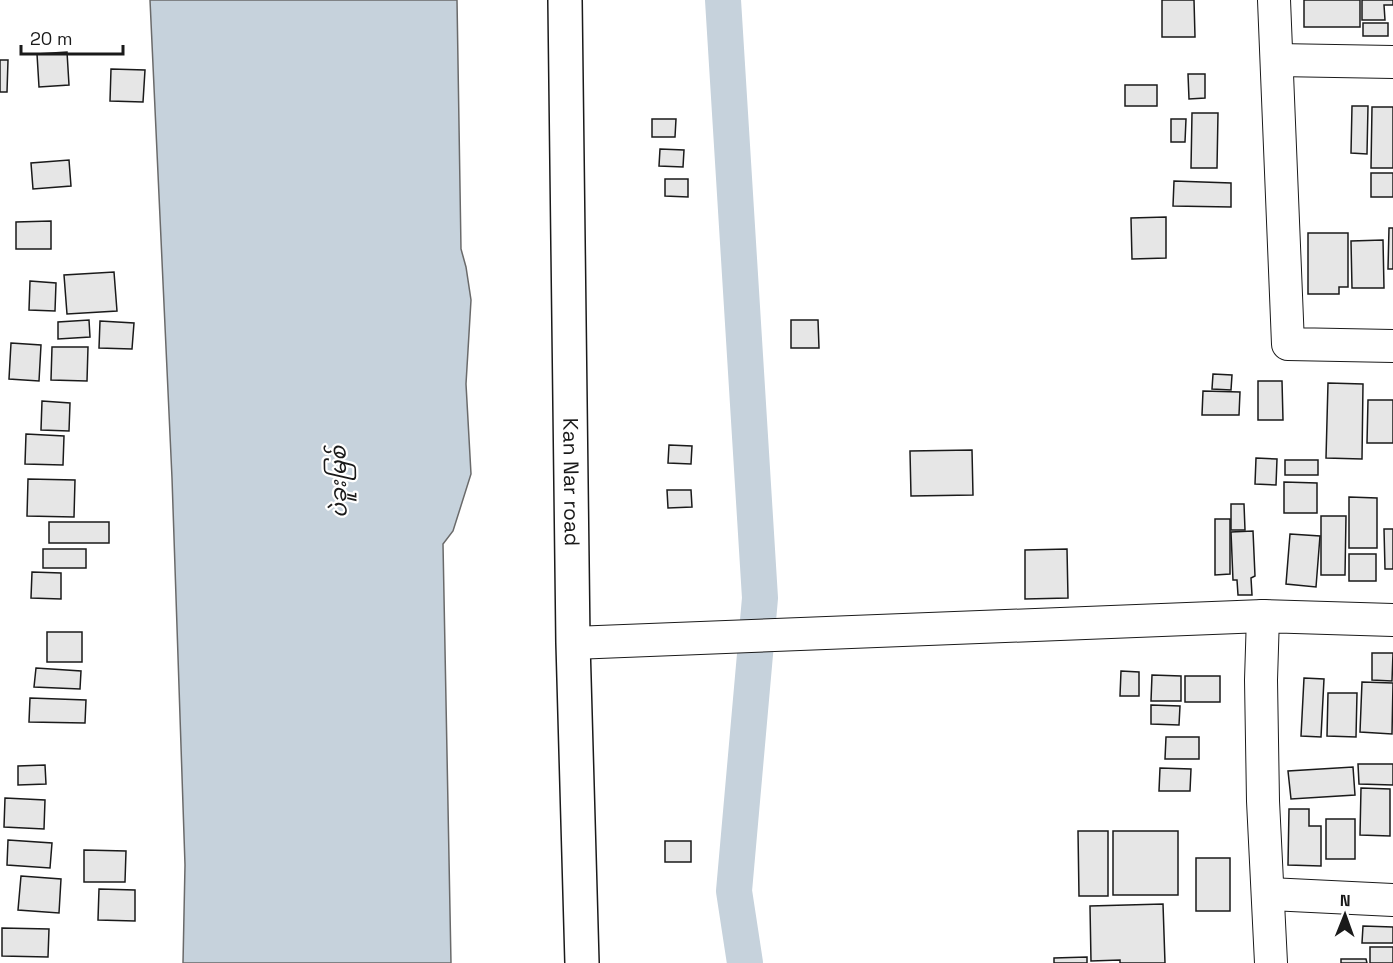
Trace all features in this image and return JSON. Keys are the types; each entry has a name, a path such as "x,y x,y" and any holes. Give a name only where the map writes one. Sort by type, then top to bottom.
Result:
{"street":[{"name":"Kan Nar road","path":"565,0 573,643 582,963"},
{"path":"1274,0 1288,344 1393,346"},
{"path":"1277,60 1393,62"},
{"path":"1263,616 1260,680 1271,963"},
{"path":"573,643 1263,616 1393,620"},
{"path":"1268,894 1393,900"}],"water":[{"name":"ပဲခူးမြစ်","path":"150,0 457,0 461,249 471,300 466,384 471,474 453,531 443,544 451,963 183,963 185,865 172,478"}],"building":[{"path":"1162,0 1194,0 1195,37 1162,37"},
{"path":"1304,0 1360,0 1360,27 1304,27"},
{"path":"1362,0 1393,0 1393,5 1384,5 1385,20 1362,20"},
{"path":"1363,23 1388,23 1388,36 1363,36"},
{"path":"67,52 69,85 39,87 37,54"},
{"path":"0,60 8,60 7,92 0,92"},
{"path":"111,69 145,70 143,102 110,101"},
{"path":"1188,74 1205,74 1205,98 1189,99"},
{"path":"1125,85 1157,85 1157,106 1125,106"},
{"path":"1352,106 1368,106 1367,154 1351,153"},
{"path":"1372,107 1393,107 1393,168 1371,168"},
{"path":"1192,113 1218,113 1217,168 1191,168"},
{"path":"652,119 676,119 675,137 652,137"},
{"path":"1171,119 1186,119 1185,142 1171,142"},
{"path":"660,149 684,150 683,167 659,166"},
{"path":"69,160 71,186 33,189 31,163"},
{"path":"1371,173 1393,173 1393,197 1371,197"},
{"path":"665,179 688,179 688,197 665,196"},
{"path":"1174,181 1231,183 1231,207 1173,206"},
{"path":"1166,217 1166,258 1132,259 1131,218"},
{"path":"51,221 51,249 16,249 16,222"},
{"path":"1389,228 1393,228 1393,269 1388,269"},
{"path":"1308,233 1348,233 1348,287 1339,287 1339,294 1308,294"},
{"path":"1383,240 1384,288 1352,288 1351,241"},
{"path":"114,272 117,311 67,314 64,275"},
{"path":"30,281 56,283 55,311 29,310"},
{"path":"89,320 90,337 58,339 58,322"},
{"path":"791,320 818,320 819,348 791,348"},
{"path":"100,321 134,323 132,349 99,348"},
{"path":"11,343 41,345 39,381 9,379"},
{"path":"52,347 88,347 87,381 51,380"},
{"path":"1213,374 1232,375 1231,390 1212,389"},
{"path":"1258,381 1282,381 1283,420 1258,420"},
{"path":"1328,383 1363,384 1362,459 1326,458"},
{"path":"1203,391 1240,392 1239,415 1202,415"},
{"path":"1368,400 1393,400 1393,443 1367,443"},
{"path":"42,401 70,403 69,431 41,430"},
{"path":"26,434 64,436 63,465 25,464"},
{"path":"669,445 692,446 691,464 668,463"},
{"path":"972,450 973,495 911,496 910,451"},
{"path":"1256,458 1277,459 1276,485 1255,484"},
{"path":"1285,460 1318,460 1318,475 1285,475"},
{"path":"28,479 75,480 74,517 27,516"},
{"path":"1284,482 1317,483 1317,513 1284,513"},
{"path":"667,490 691,490 692,507 668,508"},
{"path":"1349,497 1377,498 1377,548 1349,548"},
{"path":"1231,504 1244,504 1245,530 1231,530"},
{"path":"1321,516 1346,516 1345,575 1321,575"},
{"path":"1215,519 1230,519 1230,574 1215,575"},
{"path":"49,522 109,522 109,543 49,543"},
{"path":"1384,529 1393,529 1393,569 1385,569"},
{"path":"1253,531 1255,576 1251,578 1252,595 1238,595 1237,580 1233,580 1231,532"},
{"path":"1290,534 1320,536 1316,587 1286,584"},
{"path":"43,549 86,549 86,568 43,568"},
{"path":"1067,549 1068,598 1025,599 1025,550"},
{"path":"1349,554 1376,554 1376,581 1349,581"},
{"path":"32,572 61,573 61,599 31,598"},
{"path":"47,632 82,632 82,662 47,662"},
{"path":"1372,653 1393,653 1392,681 1372,680"},
{"path":"36,668 81,671 80,689 34,687"},
{"path":"1121,671 1139,672 1139,696 1120,696"},
{"path":"1152,675 1181,676 1181,701 1151,701"},
{"path":"1185,676 1220,676 1220,702 1185,702"},
{"path":"1304,678 1324,679 1321,737 1301,736"},
{"path":"1362,682 1393,683 1392,734 1360,732"},
{"path":"1328,693 1357,693 1356,737 1327,736"},
{"path":"30,698 86,700 85,723 29,722"},
{"path":"1151,705 1180,706 1179,725 1151,724"},
{"path":"1166,737 1199,737 1199,759 1165,759"},
{"path":"1358,764 1393,764 1393,785 1359,784"},
{"path":"45,765 46,784 18,785 18,766"},
{"path":"1353,767 1355,795 1291,799 1288,771"},
{"path":"1160,768 1191,769 1190,791 1159,791"},
{"path":"1361,788 1390,789 1390,836 1360,835"},
{"path":"5,798 45,800 44,829 4,827"},
{"path":"1289,809 1309,809 1309,826 1321,826 1321,866 1288,865"},
{"path":"1326,819 1355,819 1355,859 1326,859"},
{"path":"1078,831 1108,831 1108,896 1079,896"},
{"path":"1113,831 1178,831 1178,895 1113,895"},
{"path":"8,840 52,843 50,868 7,865"},
{"path":"665,841 691,841 691,862 665,862"},
{"path":"84,850 126,851 125,882 84,882"},
{"path":"1196,858 1230,858 1230,911 1196,911"},
{"path":"21,876 61,879 59,913 18,910"},
{"path":"99,889 135,890 135,921 98,920"},
{"path":"1163,904 1165,963 1091,961 1090,906"},
{"path":"1363,926 1393,927 1393,943 1362,943"},
{"path":"2,928 49,929 48,957 2,956"},
{"path":"1370,947 1393,947 1393,963 1370,963"},
{"path":"1087,957 1087,963 1054,963 1054,958"},
{"path":"1341,959 1366,959 1367,963 1341,963"}],"waterway":[{"path":"723,0 760,598 734,891 745,963"}]}
